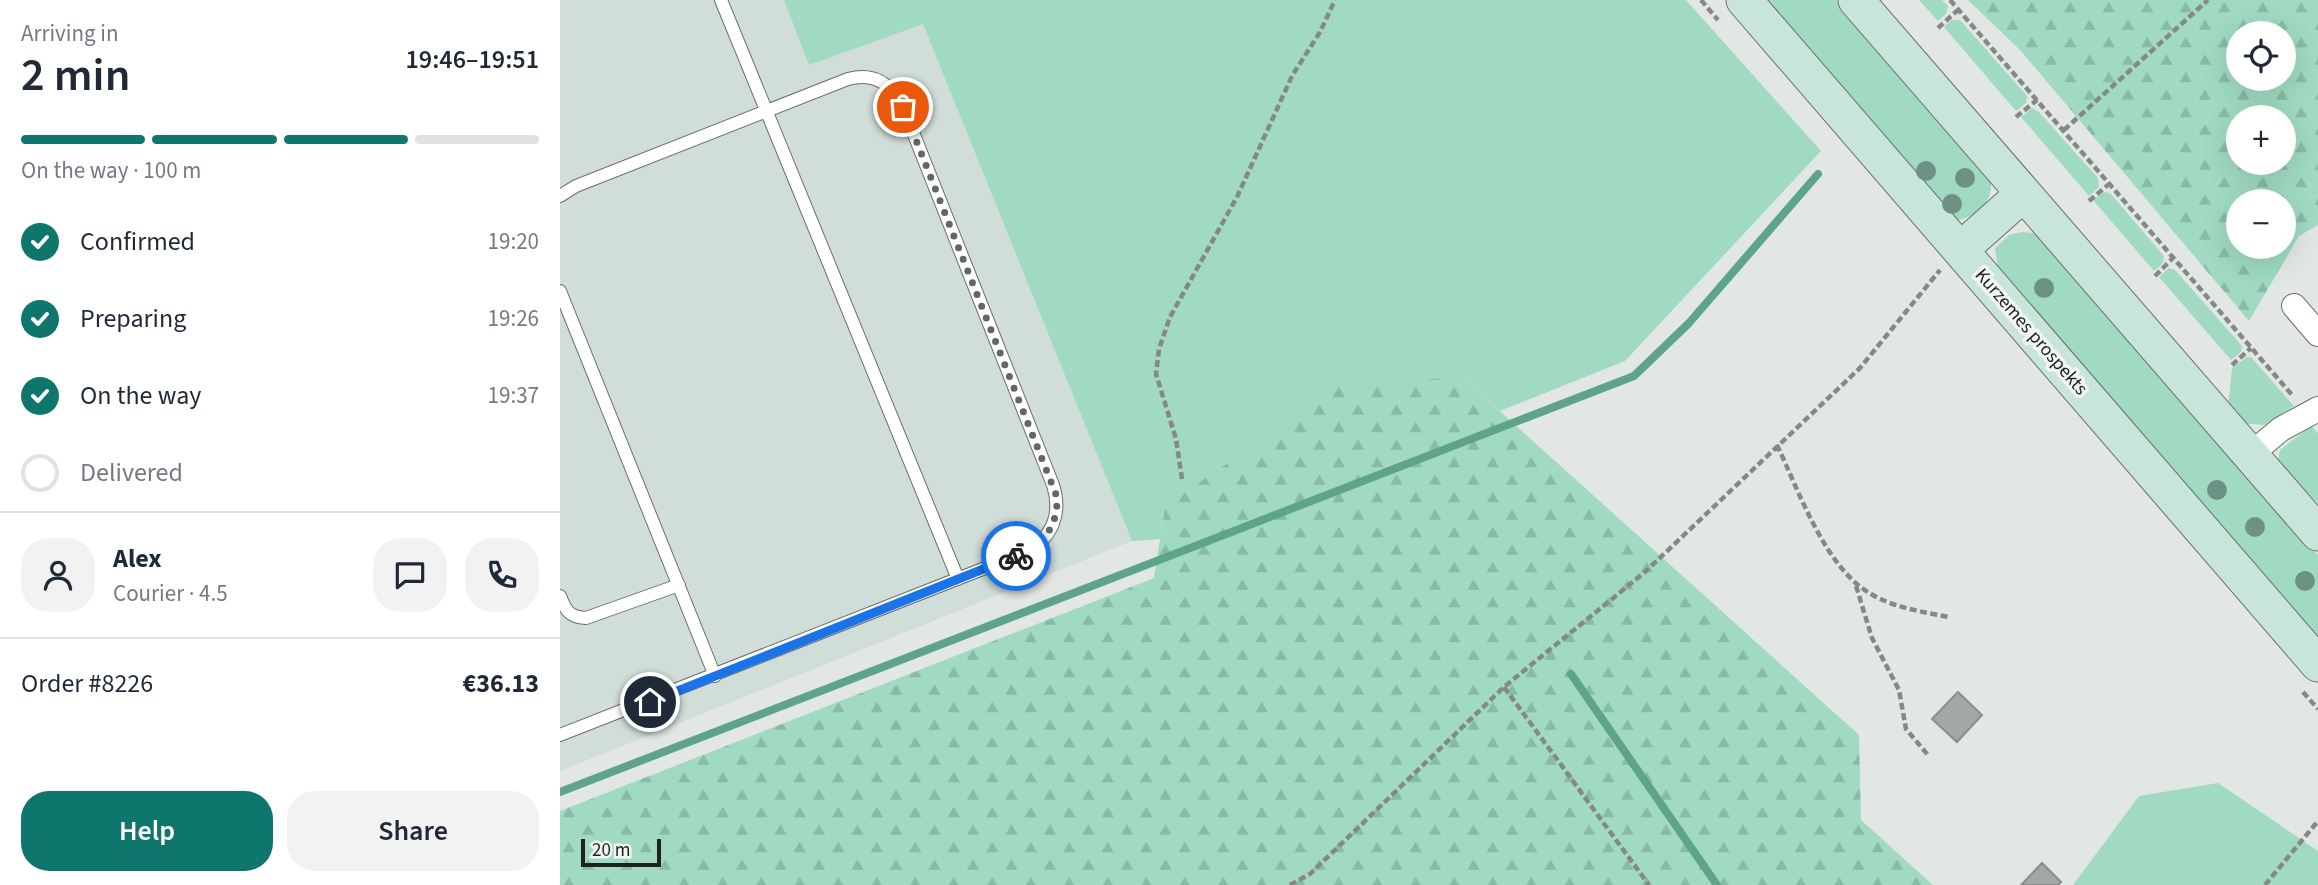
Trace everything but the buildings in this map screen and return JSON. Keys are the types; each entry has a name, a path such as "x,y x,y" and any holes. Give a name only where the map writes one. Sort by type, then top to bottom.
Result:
{"main road":[{"name":"Kurzemes prospekts","path":"1744,0 2318,664"},
{"path":"1856,0 2028,190 2318,533"},
{"path":"1960,250 2028,190"}],"street":[{"path":"2294,306 2318,334"},
{"path":"2250,455 2265,440 2314,411"}],"lane":[{"path":"721,0 957,579"},
{"path":"560,196 576,186 848,79 863,76 886,83 903,107 1057,497 1055,522 1040,543 1026,552 560,735"},
{"path":"560,291 715,676"},
{"path":"560,596 566,612 575,618 586,618 678,585"}],"path":[{"path":"1182,479 1176,439 1156,374 1159,349 1181,296 1237,197 1292,76 1320,32 1335,0"},
{"path":"1950,0 2172,259 2251,348 2314,411"},
{"path":"2064,130 2208,0"},
{"path":"1938,28 1958,10"},
{"path":"2016,117 2037,100"},
{"path":"2089,201 2109,184"},
{"path":"1290,885 1310,874 1504,687 1645,572 1860,368 1903,311 1960,250"},
{"path":"2155,276 2172,259"},
{"path":"2232,365 2251,348"},
{"path":"1777,445 1820,535 1856,583 1872,638 1899,690 1906,729 1928,755"},
{"path":"1856,583 1889,603 1949,617"},
{"path":"1504,687 1649,885"},
{"path":"2265,885 2318,821"}],"shaded area":[{"path":"560,0 784,0 809,65 923,23 1132,541 560,771"}],"green space":[{"path":"784,0 1686,0 1821,151 1625,361 1500,411 1462,377 1165,506 1160,539 1132,541 923,24 809,65"},
{"path":"1765,0 1836,0 1991,180 1990,195 1983,207 1958,220 1951,216"},
{"path":"1919,0 1942,0 1948,6 1946,14 1938,21"},
{"path":"1968,0 2318,0 2318,225 2299,236 2296,241 2296,189 2226,189 2226,259 2285,259 2249,321 2021,51"},
{"path":"1952,20 1960,20 2027,96 2026,103 2016,111 1944,27"},
{"path":"2032,108 2038,111 2098,178 2099,187 2089,196 2021,117"},
{"path":"2104,192 2110,193 2164,256 2163,263 2154,271 2093,200"},
{"path":"2033,233 2044,242 2220,447 2318,555 2318,637 1998,270 1995,248 2009,235"},
{"path":"2169,268 2175,270 2242,346 2241,352 2231,360 2159,277"},
{"path":"2251,357 2294,406 2264,425 2241,423 2228,408 2232,368"},
{"path":"1462,377 1859,735 1861,820 1933,885 560,885 560,811 1154,578 1165,506 1341,385"},
{"path":"2311,426 2318,433 2318,503 2277,465 2280,450"},
{"path":"2218,783 2318,851 2318,885 2073,885 2139,796"}],"waterway":[{"path":"560,792 1634,376 1689,323 1818,174"},
{"path":"1571,674 1717,885"}],"way so far":[{"path":"903,107 1057,497 1057,516 1049,534 1033,548 1016,556"}],"route":[{"path":"650,702 1016,556"}]}
